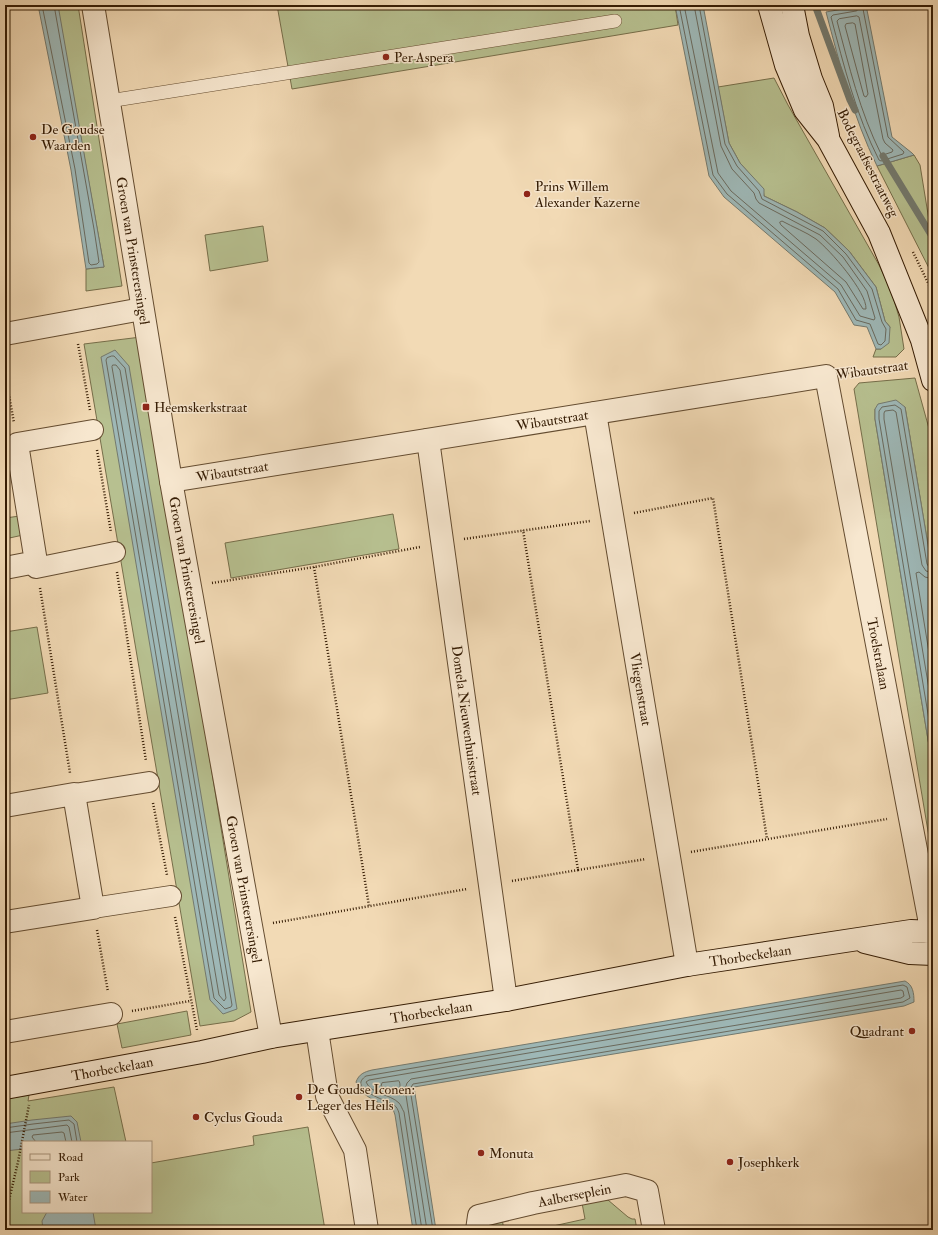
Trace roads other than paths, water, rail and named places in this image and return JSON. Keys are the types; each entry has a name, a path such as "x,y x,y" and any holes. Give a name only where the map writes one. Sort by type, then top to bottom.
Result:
{"street":[{"name":"Groen van Prinsterersingel","path":"93,5 171,482 271,1038"},
{"name":"Bodegraafsestraatweg","path":"769,5 786,65 805,110 828,139 879,233 922,340 931,371"},
{"name":"Bodegraafsestraatweg","path":"792,5 798,36 811,79 822,106 828,139"},
{"path":"5,334 142,310"},
{"name":"Wibautstraat","path":"171,482 826,376"},
{"name":"Troelstralaan","path":"826,376 931,932"},
{"name":"Vliegenstraat","path":"595,413 686,965"},
{"path":"36,565 28,511 13,449 93,430"},
{"name":"Domela Nieuwenhuisstraat","path":"428,440 506,1000"},
{"path":"5,568 36,565 114,552"},
{"path":"5,806 149,782"},
{"path":"74,794 93,908"},
{"path":"5,922 171,896"},
{"name":"Thorbeckelaan","path":"5,1088 271,1038 506,1000 686,965 911,931 931,932"},
{"name":"Thorbeckelaan","path":"858,940 910,953 933,954"},
{"path":"5,1032 111,1014"},
{"path":"317,1030 327,1096 355,1150 367,1230"},
{"name":"Aalberseplein","path":"476,1230 479,1216 533,1203 626,1185 647,1191 654,1230"}],"lane":[{"path":"109,101 615,20"}],"water":[{"path":"38,5 58,5 104,267 86,269 71,170"},
{"path":"675,5 703,5 729,143 740,163 764,189 764,196 825,228 849,251 876,287 885,321 890,327 889,343 881,349 876,349 867,327 854,325 835,292 724,197 709,176"},
{"path":"866,5 892,137 914,155 877,166 854,110 826,12"},
{"path":"115,350 129,366 237,1009 223,1014 210,1000 101,357"},
{"path":"896,400 905,407 933,575 933,770 875,419 875,409 878,404"},
{"path":"905,981 910,985 914,995 914,1002 904,1006 414,1087 436,1230 413,1230 393,1109 366,1096 358,1087 356,1082 362,1074 372,1070"},
{"path":"71,1116 77,1122 81,1141 22,1141 22,1149 5,1151 5,1124"},
{"path":"46,1213 93,1213 96,1230 43,1230 42,1221"}],"waterway":[{"path":"815,5 855,110"},
{"path":"883,156 933,238"}],"place":[{"name":"Per Aspera","path":"386,57"},
{"name":"De Goudse Waarden","path":"33,137"},
{"name":"Prins Willem Alexander Kazerne","path":"527,194"},
{"name":"Heemskerkstraat","path":"146,407"},
{"name":"Quadrant","path":"912,1031"},
{"name":"De Goudse Iconen: Leger des Heils","path":"299,1097"},
{"name":"Cyclus Gouda","path":"196,1117"},
{"name":"Monuta","path":"481,1153"},
{"name":"Josephkerk","path":"730,1162"}]}
